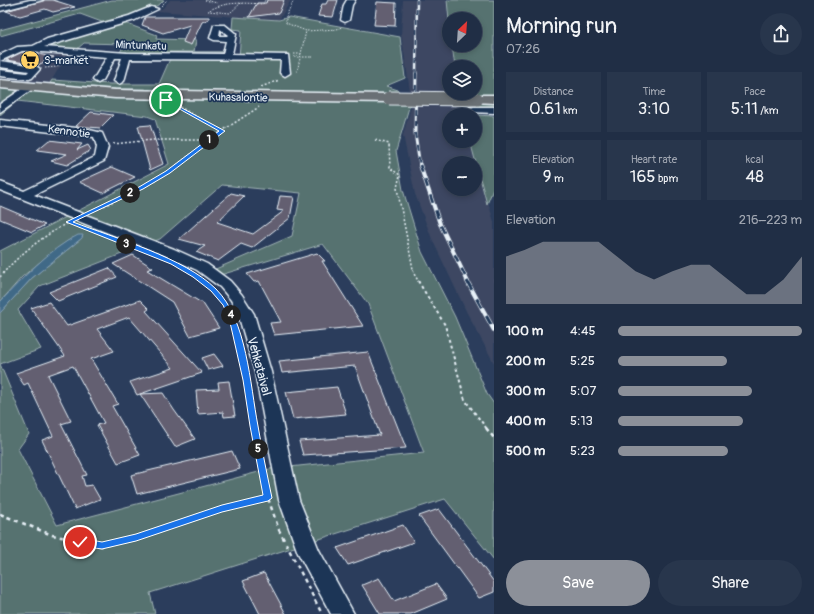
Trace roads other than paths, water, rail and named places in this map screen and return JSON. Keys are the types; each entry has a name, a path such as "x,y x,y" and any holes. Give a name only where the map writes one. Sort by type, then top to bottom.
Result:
{"main road":[{"name":"Kuhasalontie","path":"0,84 28,88 115,94 389,98 476,105 494,99"}],"street":[{"path":"0,9 39,0"},
{"path":"345,20 348,5 351,0"},
{"path":"34,49 50,41 132,18 154,9"},
{"path":"227,57 231,35"},
{"name":"Mintunkatu","path":"0,65 20,49 127,56 284,56 285,73"},
{"path":"98,80 112,55"},
{"path":"119,81 127,56"},
{"path":"0,109 28,88"},
{"path":"476,105 494,110"},
{"name":"Kennotie","path":"0,123 86,132 98,136 104,144 104,151 100,159 23,196"},
{"name":"Vehkataival","path":"0,186 169,252 202,267 225,284 237,298 246,314 263,372 289,500 309,553 343,614"}],"railway":[{"path":"416,74 417,0"},
{"path":"416,73 415,133 420,166"},
{"path":"420,165 440,224 468,282"},
{"path":"467,281 494,330"}],"place":[{"name":"S-market","path":"30,60"}]}
